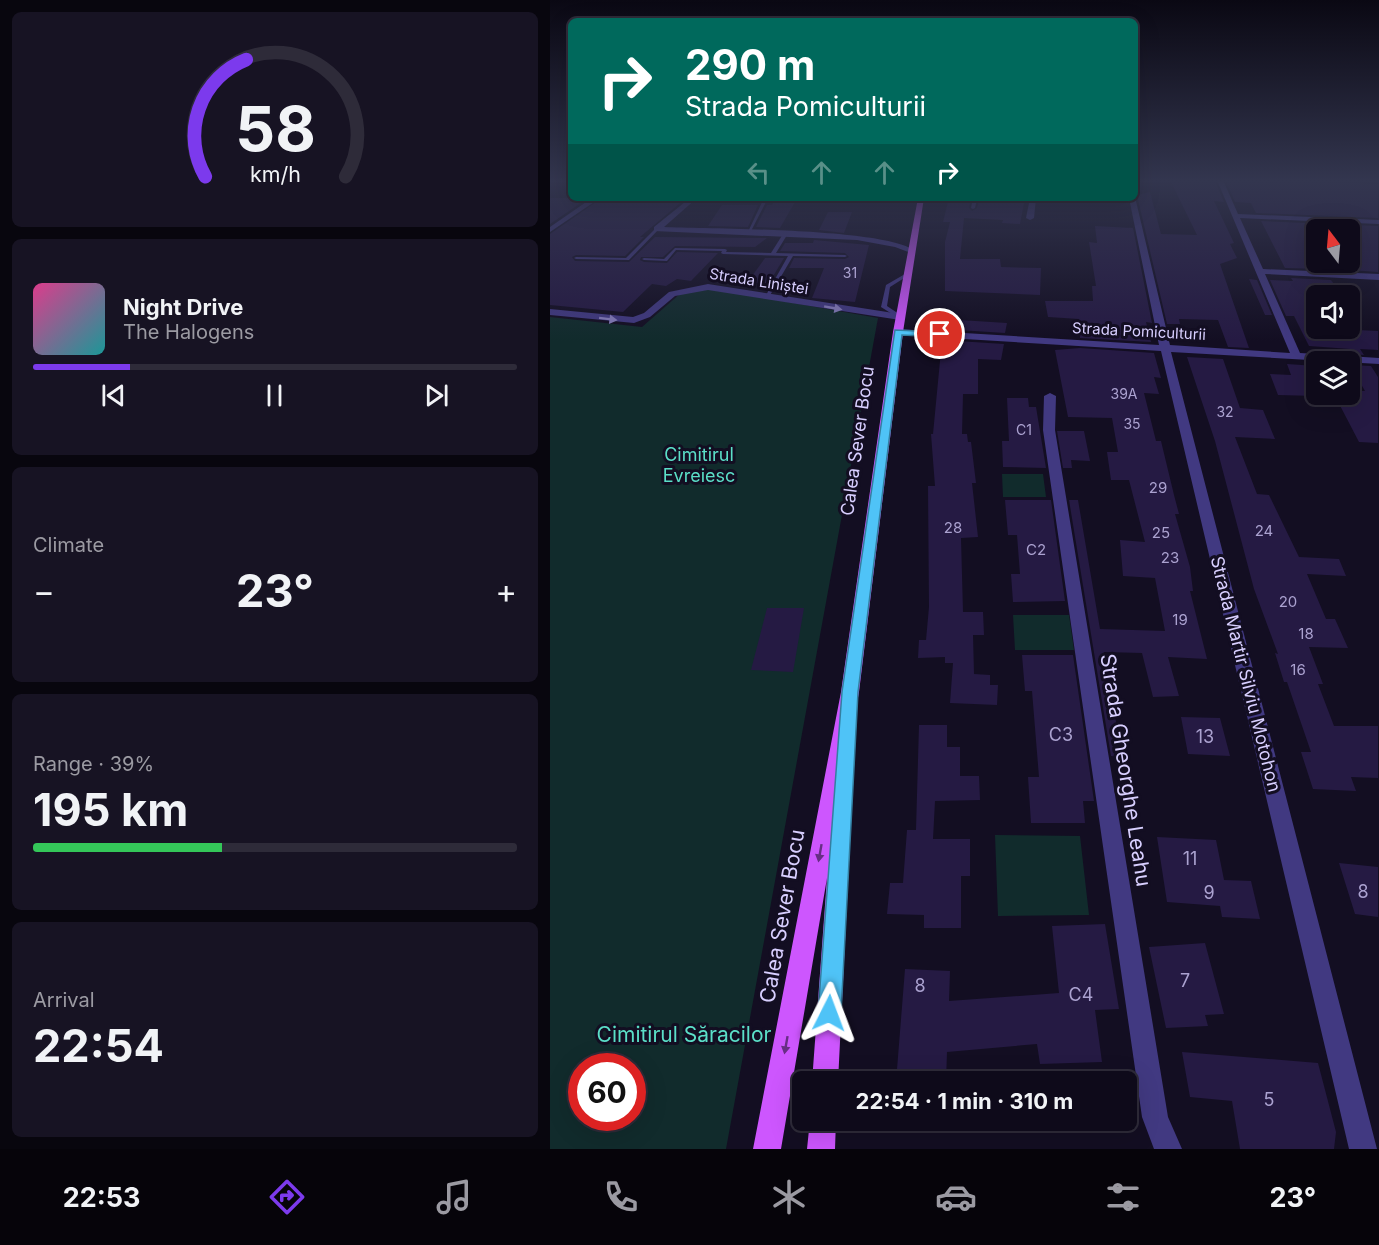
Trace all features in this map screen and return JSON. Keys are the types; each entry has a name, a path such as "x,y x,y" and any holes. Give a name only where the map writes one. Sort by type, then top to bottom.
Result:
{"main road":[{"name":"Calea Sever Bocu","path":"767,1149 850,692 899,325 914,234"},
{"name":"Calea Sever Bocu","path":"826,1071 850,692"},
{"path":"821,1149 822,1131"}],"street":[{"path":"755,234 857,238 897,245 911,251"},
{"name":"Strada Martir Silviu Motohon","path":"1140,234 1165,347 1363,1149"},
{"path":"1244,234 1296,355"},
{"path":"1261,272 1378,277"},
{"name":"Strada Liniștei","path":"550,312 634,320 647,315 672,294 715,287 899,325"},
{"name":"Strada Pomiculturii","path":"899,325 1165,347 1378,361"},
{"name":"Strada Gheorghe Leahu","path":"1050,396 1049,430 1155,1117 1168,1149"}],"lane":[{"path":"576,258 627,259 652,234"},
{"path":"773,254 784,236"},
{"path":"644,259 665,260 675,249 845,256"},
{"path":"767,297 791,255"},
{"path":"899,325 884,307 884,296 888,286 907,275"},
{"path":"1150,1149 1168,1149"}],"green space":[{"name":"Cimitirul Evreiesc","path":"714,289 878,318 726,1149 550,1149 550,317 642,327 681,293"},
{"path":"1002,474 1043,474 1046,497 1003,497"},
{"path":"1013,615 1069,615 1074,650 1015,650"},
{"path":"995,835 1080,836 1089,915 998,916"}],"building":[{"path":"550,234 644,234 640,237 644,237 625,256 576,255 572,257 575,261 629,262 655,237 767,238 755,247 675,246 663,257 641,257 640,260 644,262 667,263 677,252 718,253 691,281 677,279 666,286 652,284 623,312 550,305"},
{"path":"947,234 962,234 960,259 1000,259 1001,267 1041,268 1040,295 945,291"},
{"path":"1096,234 1134,234 1152,323 1146,322 1151,342 1080,338 1079,319 1048,317 1045,301 1093,301 1092,286 1096,286 1089,242 1097,243"},
{"path":"1146,234 1230,234 1234,243 1230,244 1237,258 1220,264 1249,348 1228,347 1218,320 1179,319 1180,324 1167,324"},
{"path":"1267,234 1306,234 1306,269 1285,268"},
{"path":"1360,234 1378,234 1378,272 1360,271"},
{"path":"814,240 869,245 855,302 812,298 824,268 789,268 794,258 845,259 849,257 845,253 780,251 785,243 813,243"},
{"path":"765,258 784,258 769,283 747,283"},
{"path":"1291,278 1331,280 1335,285 1306,285 1306,339 1360,339 1360,330 1378,331 1378,350 1360,349 1364,355 1360,355 1360,351 1350,351 1350,349 1309,346 1294,316 1286,316 1270,280 1293,281"},
{"path":"1249,279 1257,280 1272,315 1265,315"},
{"path":"944,319 1007,323 1005,333 943,329"},
{"path":"942,340 1004,344 1001,360 978,359 978,394 963,394 962,434 967,434 968,442 971,442 976,483 972,483 978,537 961,538 963,612 983,612 984,635 973,635 974,674 990,675 990,685 998,685 997,705 950,703 953,663 945,663 945,657 918,658 919,640 926,640 929,607 928,486 935,486 931,434 933,434"},
{"path":"1080,348 1154,353 1161,378 1154,377 1159,394 1144,393 1156,441 1161,441 1179,514 1175,514 1190,567 1193,591 1190,591 1207,659 1168,657 1179,696 1153,697 1142,653 1104,652 1122,757 1111,756 1069,500 1078,500 1100,629 1165,631 1155,578 1123,576 1120,540 1145,542 1129,480 1111,480 1107,452 1118,452 1112,418 1068,417 1055,350"},
{"path":"1187,357 1223,359 1240,408 1263,410 1275,439 1235,437 1257,494 1269,495 1299,557 1339,559 1346,576 1307,574 1326,619 1335,619 1348,648 1309,647 1323,684 1318,684 1334,726 1378,726 1378,778 1351,777 1356,791 1313,789 1301,752 1311,752 1287,682 1284,682 1275,653 1278,654 1254,589 1215,441"},
{"path":"1287,364 1306,365 1306,396 1278,395 1270,374 1291,375"},
{"path":"1360,365 1371,366 1378,377 1378,443 1359,442 1340,405 1360,405 1360,391 1365,391 1360,382"},
{"path":"1007,398 1028,398 1029,407 1036,407 1046,468 1003,467 1002,441 1009,441"},
{"path":"1057,431 1084,431 1090,461 1071,460 1072,468 1063,468"},
{"path":"1005,500 1051,500 1065,601 1013,602 1011,574 1020,574 1017,535 1008,535"},
{"path":"767,608 804,608 793,672 751,670"},
{"path":"1022,655 1073,655 1094,801 1083,801 1085,823 1031,823 1028,777 1039,777 1032,691 1025,691"},
{"path":"1181,717 1220,718 1230,756 1188,754"},
{"path":"919,725 947,725 947,747 960,747 960,776 979,776 980,800 935,801 933,839 970,839 970,876 961,876 961,928 924,928 924,915 887,914 890,883 903,883 907,830 916,830"},
{"path":"1157,837 1216,840 1224,880 1251,881 1260,919 1222,917 1220,906 1167,902"},
{"path":"1339,863 1378,867 1378,917 1355,914"},
{"path":"1105,924 1119,1009 1095,1010 1102,1062 1040,1064 1037,1044 947,1052 946,1071 897,1071 905,969 950,971 949,1001 1059,993 1052,926"},
{"path":"1205,943 1224,1014 1205,1015 1208,1026 1166,1028 1149,947"},
{"path":"1182,1052 1318,1063 1336,1132 1334,1149 1240,1149 1232,1101 1190,1097"}],"route":[{"path":"829,1013 850,692 898,332 940,334"}],"park label":[{"name":"Cimitirul Săracilor","path":"684,1034"}]}
